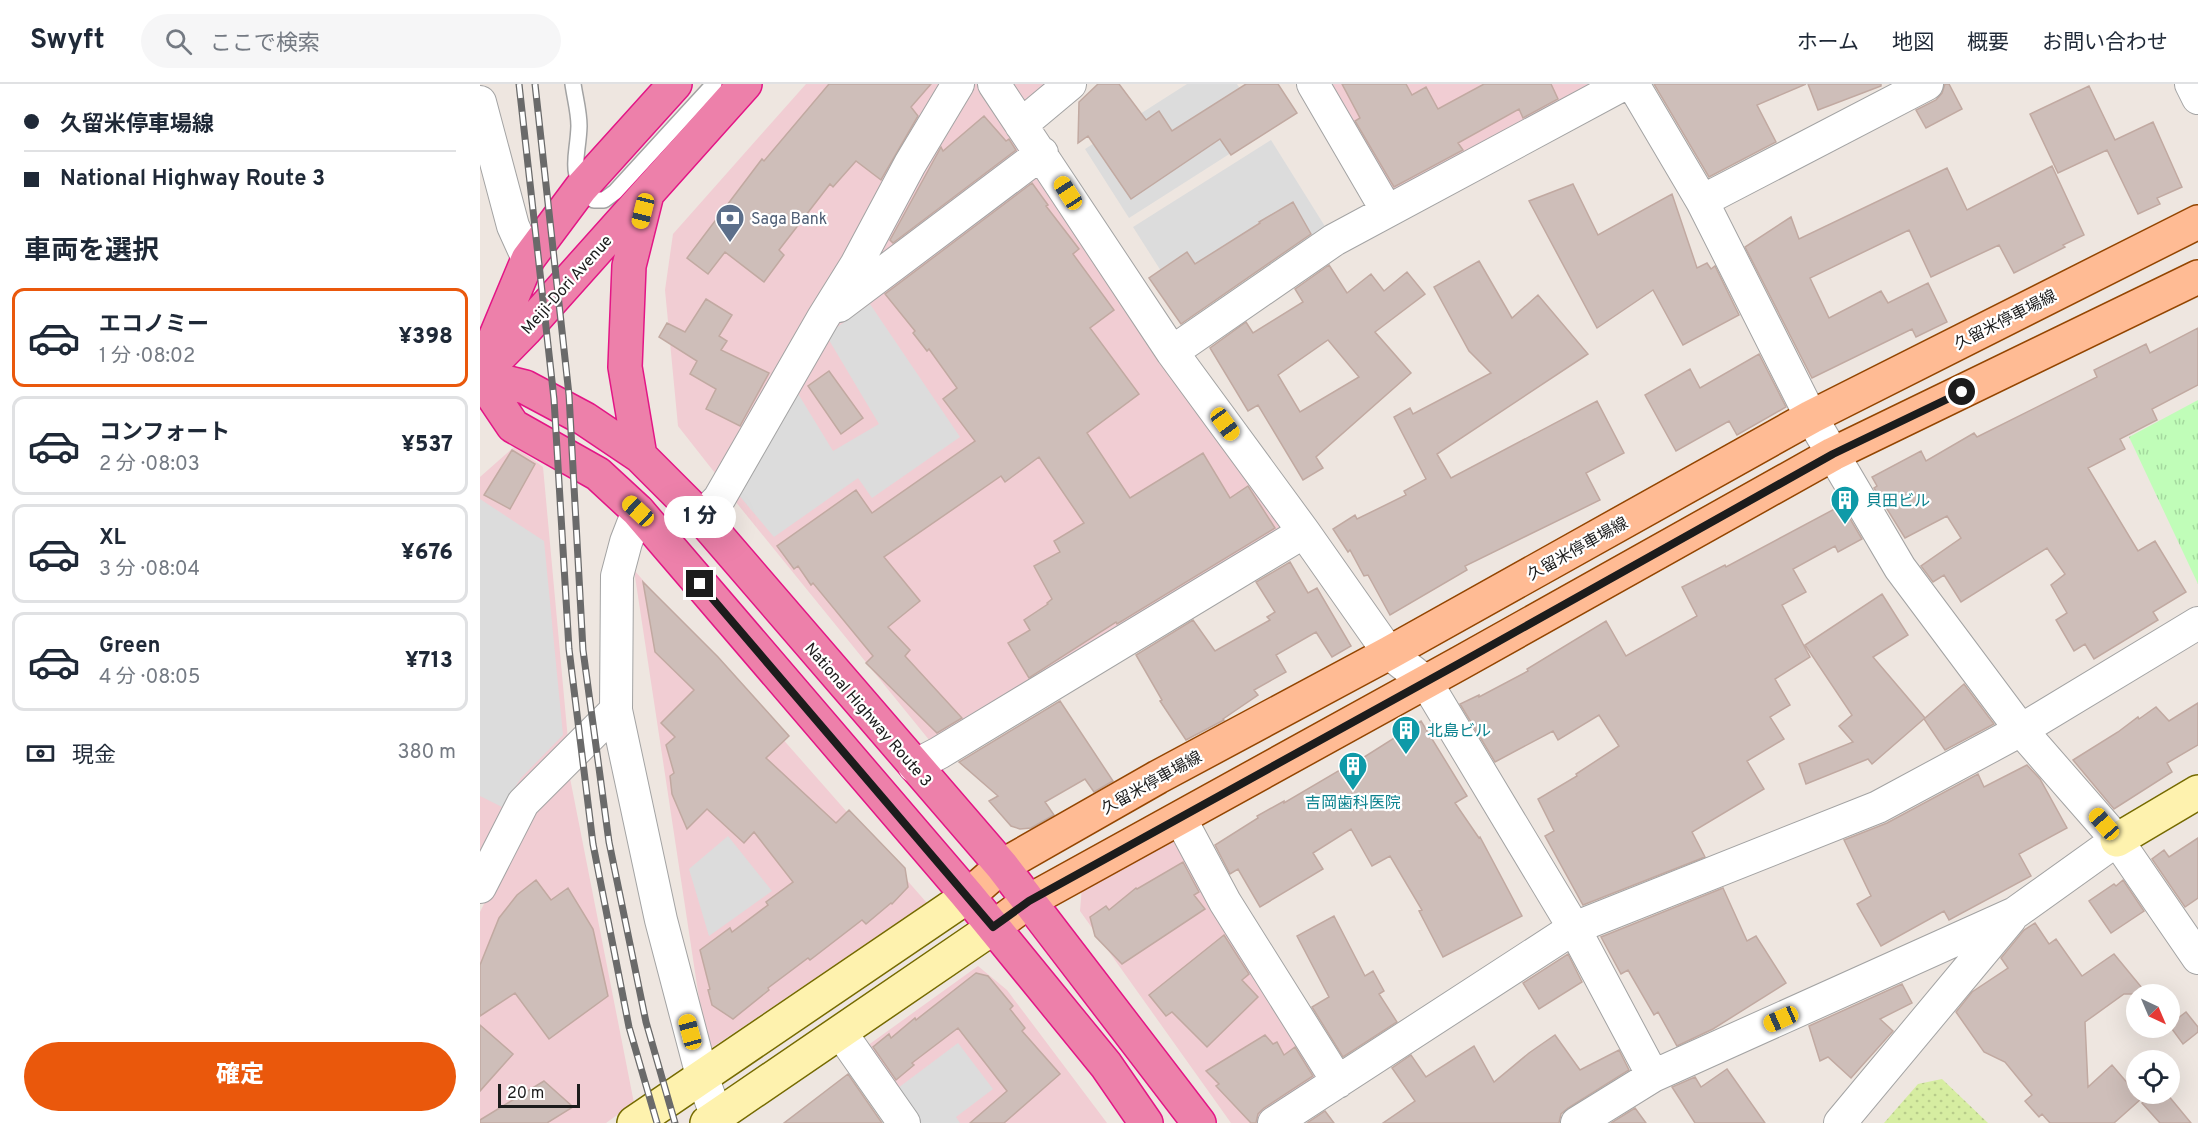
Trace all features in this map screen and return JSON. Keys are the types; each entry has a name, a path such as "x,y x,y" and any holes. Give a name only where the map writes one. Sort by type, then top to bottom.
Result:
{"highway":[{"name":"Meiji-Dori Avenue","path":"480,376 528,259 581,188 675,84"},
{"name":"Meiji-Dori Avenue","path":"480,376 525,330 745,84"},
{"path":"640,456 625,367 629,266 647,193"},
{"path":"480,376 513,426 598,474 638,511 968,896 1106,1065 1146,1123"},
{"name":"National Highway Route 3","path":"480,376 525,387 585,418 640,456 700,517 1002,866 1199,1123"}],"main road":[{"name":"久留米停車場線","path":"968,896 1002,866 1158,777 1389,653 1811,417 2198,222"},
{"path":"993,927 1029,901 1833,454 2198,277"}],"street":[{"path":"700,517 720,499 823,318 856,266 910,164 958,84"},
{"path":"994,84 1042,153 1172,352 1304,532 1389,653 1426,682 1574,928 1653,1076"},
{"path":"1021,125 1070,84"},
{"path":"1313,84 1387,211"},
{"path":"1172,352 1334,240 1624,84"},
{"path":"1633,84 1702,201 1811,417 1900,568 2021,730 2117,840 2198,958"},
{"path":"1702,201 1927,84"},
{"path":"2192,84 2198,98"},
{"path":"480,102 509,215 528,259"},
{"path":"823,318 1042,153"},
{"path":"638,511 617,576 616,710 660,920 715,1121 993,927"},
{"path":"914,766 1304,532"},
{"path":"1274,1123 1574,928 1878,807 2021,730 2198,623"},
{"path":"480,887 523,803 616,710"},
{"path":"1577,1123 1653,1076 2014,914 2117,840 2198,792"},
{"path":"1180,818 1225,902 1338,1082"},
{"path":"634,1123 968,896"},
{"path":"1840,1123 2014,914"},
{"path":"841,1033 904,1123"}],"lane":[{"path":"573,84 579,124 575,175 581,188 594,200 604,200 615,192 714,84"}],"shaded area":[{"path":"806,84 950,84 722,482 678,426 665,290 673,234"},
{"path":"966,84 988,84 1033,154 838,303"},
{"path":"1003,84 1064,84 1025,117"},
{"path":"1187,84 1237,84 1267,130 1129,218 1085,149"},
{"path":"1323,84 1609,84 1390,204"},
{"path":"1271,140 1326,228 1189,315 1133,227"},
{"path":"1039,170 1291,528 934,746 735,501 827,323"},
{"path":"870,304 960,437 872,498 858,478 774,537 737,493 797,392 833,451 879,424 826,335"},
{"path":"515,446 543,467 568,740 480,857 480,477"},
{"path":"480,499 544,541 563,735 521,778 502,807 480,796"},
{"path":"634,570 927,903 707,1051"},
{"path":"569,773 634,1103 606,1123 480,1123 480,912 531,809"},
{"path":"1177,833 1332,1081 1261,1123 1231,1123 1080,911 1082,886"},
{"path":"728,836 772,891 709,936 689,869"},
{"path":"978,966 1007,990 1107,1123 912,1123 860,1051"},
{"path":"958,1043 993,1089 956,1117 960,1123 918,1123 894,1091"}],"green space":[{"path":"2198,400 2198,584 2129,437"},
{"path":"1942,1079 1988,1123 1884,1123 1918,1084"}],"building":[{"path":"829,84 931,84 911,107 918,116 881,180 856,161 833,187 830,184 779,250 784,255 764,282 725,252 708,274 687,258 762,159 764,161"},
{"path":"1098,84 1119,84 1146,120 1159,111 1172,131 1246,84 1278,84 1297,113 1231,155 1220,139 1131,199 1088,136 1078,143 1079,102"},
{"path":"1342,84 1406,84 1412,95 1426,87 1438,109 1484,84 1551,84 1558,99 1523,118 1519,109 1458,143 1463,150 1394,187 1355,121 1360,118"},
{"path":"1654,84 1806,84 1757,105 1776,142 1709,177"},
{"path":"1808,84 1881,84 1881,86 1818,110"},
{"path":"1945,84 1949,84 1962,109 1926,128 1916,110 1936,100"},
{"path":"2089,86 2115,140 2153,122 2182,187 2157,198 2160,204 2138,214 2107,150 2058,173 2030,114"},
{"path":"984,116 1006,141 1009,139 1016,150 893,243 890,240 941,147 943,151"},
{"path":"2052,166 2084,235 2014,273 1999,245 1931,277 1909,230 1810,278 1829,318 1881,291 1888,303 1928,283 1947,322 1916,337 1912,329 1812,378 1745,247 1791,217 1799,239 1947,168 1967,210"},
{"path":"1032,183 1048,205 1046,206 1079,249 1073,254 1114,310 1090,328 1139,394 1087,433 1130,498 1203,453 1230,498 1248,486 1275,528 1117,624 1116,622 1029,678 1008,643 1030,630 1024,620 1052,599 1034,566 1060,552 1054,541 1084,523 1039,457 1005,482 1001,476 884,557 920,601 888,627 910,650 905,656 962,718 937,733 866,663 873,656 813,583 811,585 798,566 794,569 777,546 856,490 872,513 975,441 943,399 957,388 885,294"},
{"path":"1573,184 1598,235 1672,194 1697,268 1707,263 1711,269 1715,266 1739,315 1683,345 1653,290 1597,328 1529,201"},
{"path":"1293,202 1311,234 1181,324 1149,278 1187,252 1195,264"},
{"path":"1479,261 1512,318 1538,295 1588,354 1437,454 1451,478 1597,401 1624,453 1586,473 1600,500 1465,566 1467,570 1390,615 1368,575 1364,576 1350,550 1348,552 1333,529 1355,515 1357,519 1406,495 1404,491 1426,479 1394,417 1410,408 1413,414 1491,373 1469,351 1434,287"},
{"path":"1329,265 1347,293 1371,274 1384,291 1407,272 1425,294 1375,332 1411,373 1316,457 1323,468 1303,480 1258,405 1248,411 1210,348 1246,322 1253,333 1303,302 1295,289","holes":["1328,340 1359,377 1300,412 1278,375"]},
{"path":"706,299 732,315 719,336 727,341 721,350 769,373 740,426 706,409 716,389 690,374 697,361 659,337 667,323 685,332"},
{"path":"2198,328 2198,385 2152,409 2157,420 2120,439 2125,449 2088,468 2138,551 2155,541 2186,592 2153,612 2158,620 2094,659 2085,644 2074,651 2056,620 2067,613 2051,585 2065,574 2047,548 1961,602 1944,575 1933,582 1921,566 1961,538 1947,516 1905,538 1874,488 1877,486 1872,477 1921,451 1926,461 1974,433 1977,437 2097,377 2094,370 2146,344 2150,353"},
{"path":"1759,354 1786,407 1737,435 1729,421 1676,451 1645,395 1690,369 1700,388"},
{"path":"829,371 863,418 841,434 808,386"},
{"path":"512,450 535,464 510,509 484,495"},
{"path":"1842,505 1862,539 1838,552 1835,546 1793,569 1806,592 1782,605 1810,657 1775,679 1790,705 1770,717 1784,739 1747,761 1764,789 1692,832 1705,857 1583,905 1545,836 1554,831 1538,799 1577,776 1576,774 1619,746 1599,715 1558,740 1553,731 1495,762 1460,704 1479,695 1479,697 1528,671 1527,669 1606,621 1626,656 1697,616 1682,587 1725,565 1726,567"},
{"path":"1290,562 1308,593 1317,588 1351,646 1332,657 1316,632 1276,655 1286,672 1254,690 1258,695 1224,720 1186,740 1160,701 1162,700 1136,655 1193,620 1215,651 1270,620 1267,617 1275,612 1256,582"},
{"path":"643,582 718,657 789,736 766,758 836,823 849,810 905,868 908,887 892,904 866,924 862,920 810,960 808,958 768,988 769,990 733,1019 712,1005 700,950 730,928 732,932 768,905 766,902 793,882 754,832 744,843 707,809 687,829 672,794 670,776 674,773 666,745 675,737 661,723 694,690 655,652"},
{"path":"1882,594 1908,635 1873,657 1925,718 1872,764 1868,759 1806,784 1799,764 1853,742 1839,726 1852,715 1805,645"},
{"path":"1964,684 1994,724 1945,750 1924,719"},
{"path":"1060,701 1113,781 1094,792 1085,779 1045,802 1054,815 1031,828 1020,829 1011,826 989,801 998,796 959,762"},
{"path":"2198,703 2198,745 2167,763 2172,772 2114,809 2073,760 2156,707 2169,721"},
{"path":"1421,721 1467,796 1455,803 1480,837 1522,916 1443,957 1419,911 1422,910 1390,856 1372,866 1351,829 1313,853 1323,869 1260,907 1238,869 1230,874 1215,845 1258,818 1257,816 1358,761"},
{"path":"2027,765 2040,779 2067,828 2019,854 2031,876 1949,920 1944,911 1881,946 1857,904 1871,896 1844,840 1887,823 1978,774 1984,787"},
{"path":"2198,838 2198,898 2185,907 2152,859 2164,850 2169,857"},
{"path":"1183,862 1199,892 1194,895 1205,909 1122,964 1095,936 1090,917 1106,906 1109,910 1136,888"},
{"path":"536,880 551,900 568,888 593,929 608,996 549,1039 515,993 480,1016 480,965 499,918 517,895"},
{"path":"2123,880 2144,911 2111,933 2089,901"},
{"path":"1723,888 1747,941 1756,936 1786,983 1713,1029 1677,1046 1658,1012 1654,1015 1628,970 1621,974 1601,937"},
{"path":"1334,916 1365,976 1373,971 1384,991 1379,994 1397,1022 1343,1057 1312,1007 1329,997 1297,936"},
{"path":"2035,923 2049,944 2056,939 2082,976 2114,954 2139,984 2126,984 2126,994 2085,1022 2088,1087 2112,1065 2126,1081 2126,1104 2135,1104 2114,1123 2050,1123 2042,1114 2039,1117 2025,1101 2032,1095 2005,1062 1984,1052 1956,1012 1972,992 2008,968 2001,958 2024,930"},
{"path":"1224,935 1249,974 1242,980 1258,997 1207,1047 1172,1012 1166,1016 1149,995"},
{"path":"1568,954 1582,982 1539,1009 1523,983"},
{"path":"976,973 988,976 1013,1006 1010,1009 1025,1028 1022,1031 1060,1074 1004,1123 970,1123 1007,1091 958,1028 912,1063 914,1065 896,1080 873,1047 889,1034 891,1038"},
{"path":"1902,984 1912,1003 1880,1019 1893,1031 1851,1078 1828,1057 1820,1061 1809,1026"},
{"path":"2186,1012 2198,1027 2198,1032 2183,1044 2179,1038 2180,1017"},
{"path":"480,1025 513,1054 480,1091"},
{"path":"1265,1035 1273,1044 1277,1042 1284,1055 1295,1047 1313,1076 1264,1108 1258,1114 1256,1123 1251,1123 1216,1086 1219,1084 1206,1071"},
{"path":"1555,1035 1580,1070 1619,1050 1629,1070 1568,1108 1561,1114 1559,1123 1383,1123 1415,1101 1392,1068 1411,1055 1426,1077 1474,1046 1494,1082"},
{"path":"1727,1069 1765,1123 1695,1123 1672,1087 1695,1077 1701,1087"},
{"path":"848,1074 882,1123 784,1123"},
{"path":"544,1081 573,1107 547,1123 480,1123 480,1120"},
{"path":"2143,1104 2175,1104 2191,1123 2160,1123"},
{"path":"1635,1108 1646,1123 1611,1123"},
{"path":"1325,1111 1334,1123 1307,1123"}],"railway":[{"path":"519,84 554,399 569,649 593,844 629,1027 657,1123"},
{"path":"535,84 569,395 583,650 609,842 646,1022 675,1123"}],"place":[{"name":"Saga Bank","path":"730,244"},
{"name":"貝田ビル","path":"1845,526"},
{"name":"北島ビル","path":"1406,756"},
{"name":"吉岡歯科医院","path":"1353,792"}],"route":[{"path":"700,584 993,927 1029,901 1833,454 1962,392"}]}
